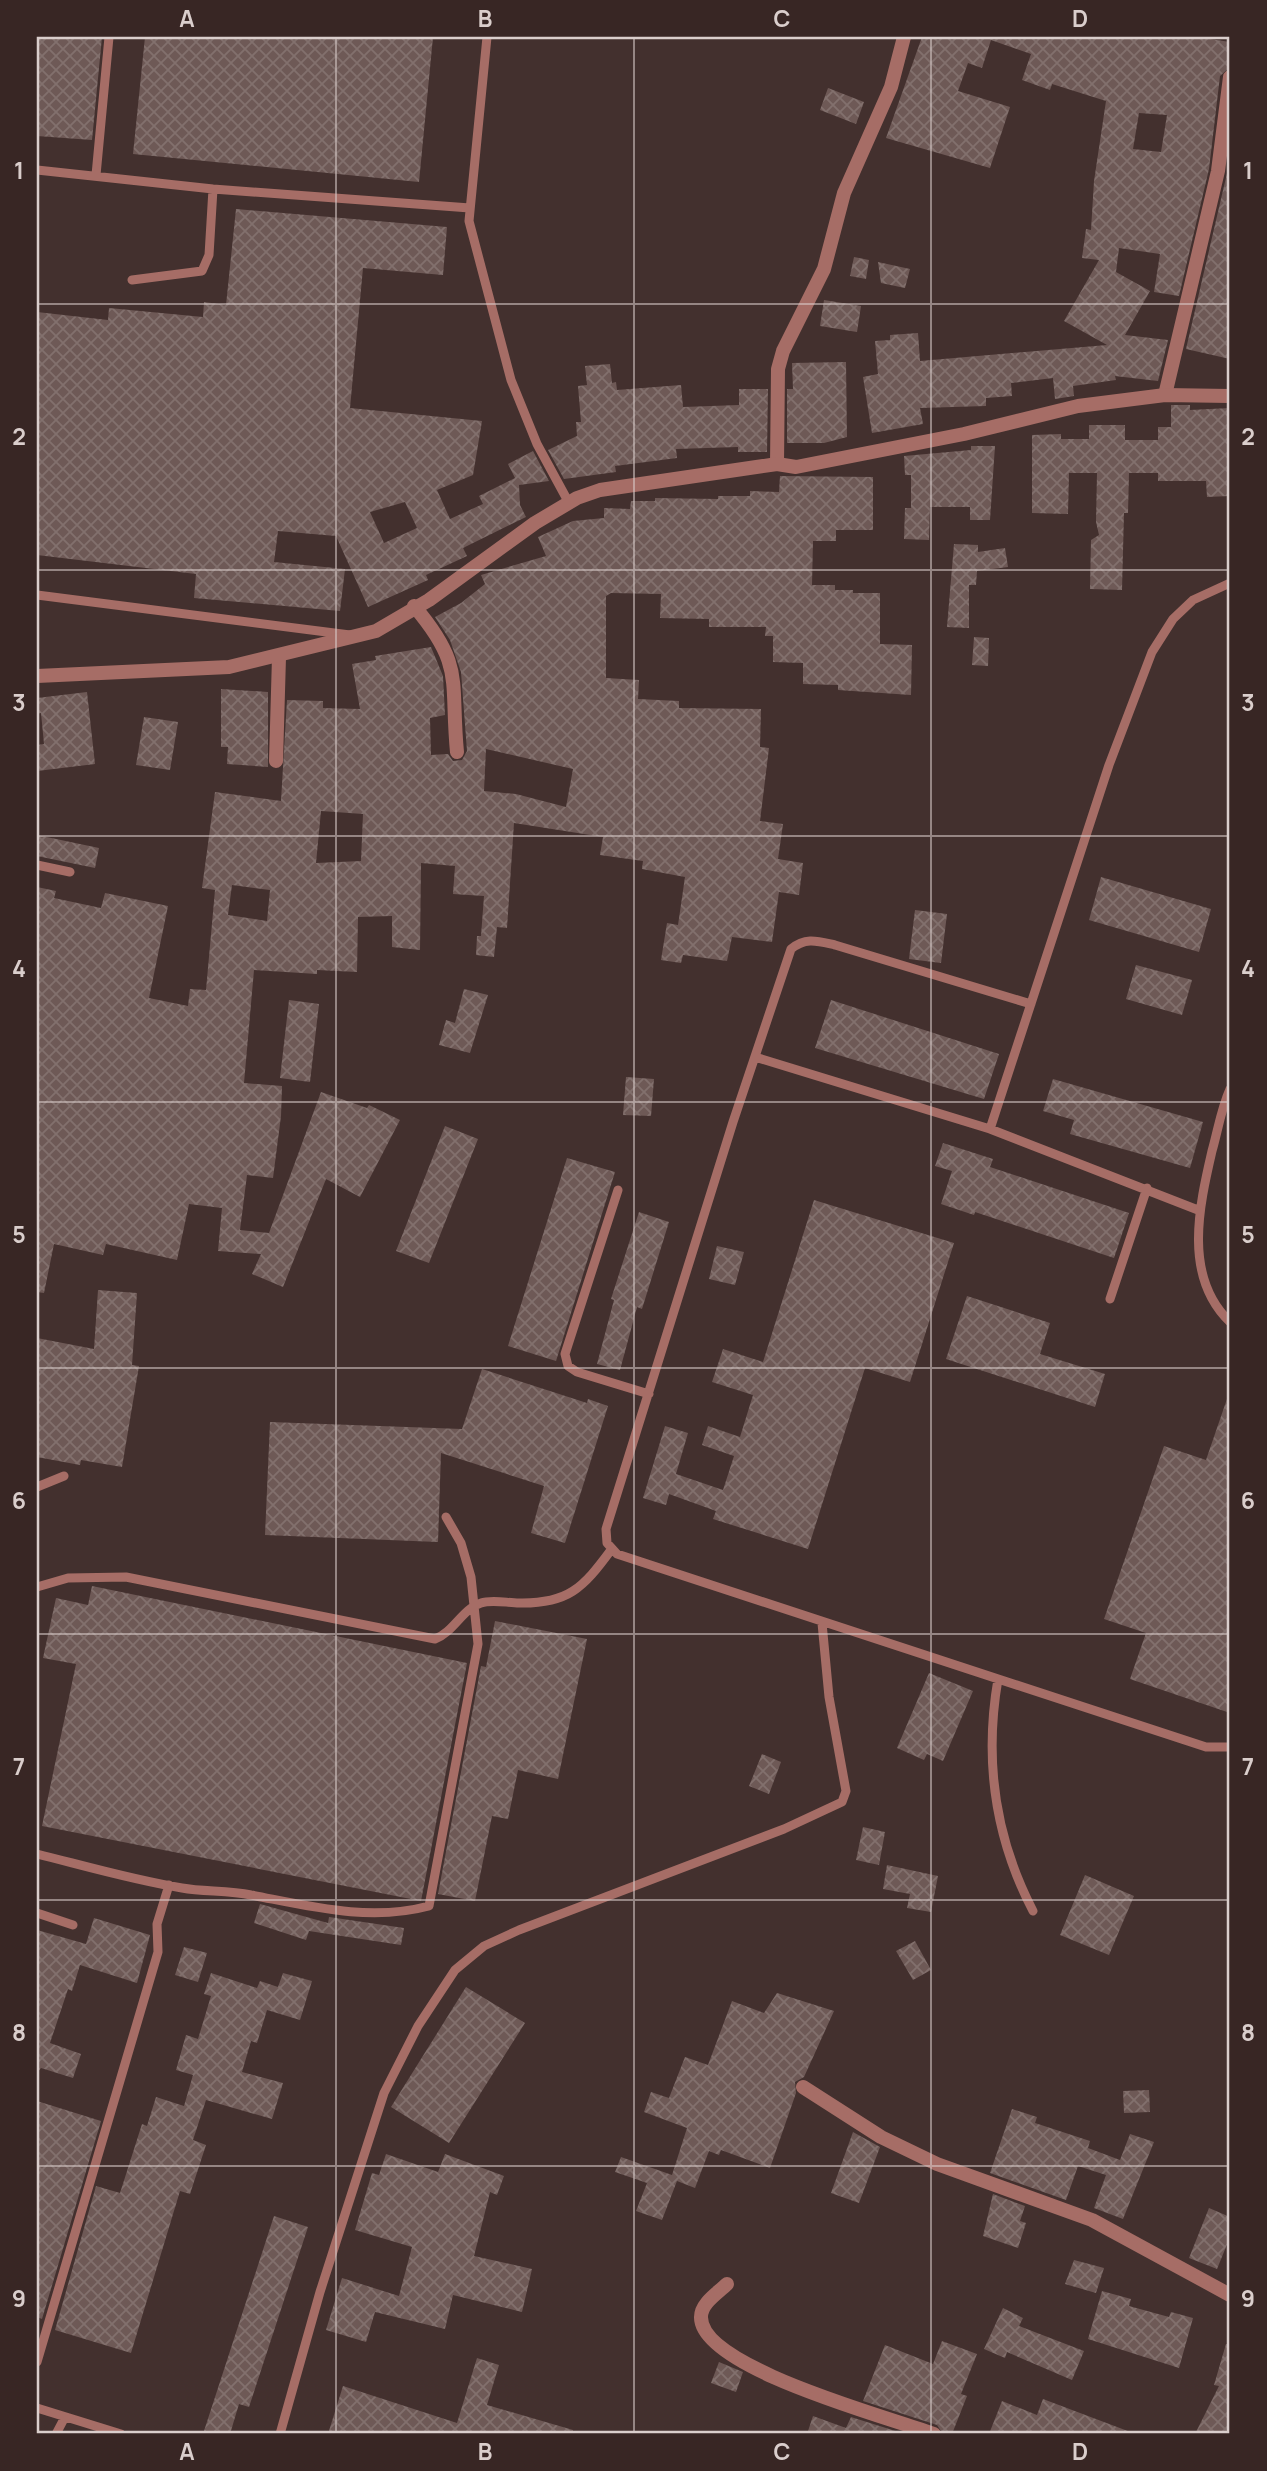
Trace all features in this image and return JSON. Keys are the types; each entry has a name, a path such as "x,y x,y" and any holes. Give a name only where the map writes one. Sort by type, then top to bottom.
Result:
{"street":[{"path":"777,464 778,369 783,351 824,269 844,193 891,87 904,37"},
{"path":"1165,395 1218,171 1230,77"},
{"path":"37,676 195,671 279,657 358,637 376,631 414,606 429,600 569,503 600,490 633,483 777,464 796,467 964,434 1078,406 1165,395 1230,396"},
{"path":"414,606 435,631 450,657 454,676 457,752"},
{"path":"276,761 279,657"},
{"path":"803,2087 881,2137 937,2164 1092,2220 1230,2295"},
{"path":"727,2284 703,2306 701,2317 709,2337 728,2356 765,2374 934,2434"}],"lane":[{"path":"96,175 109,37"},
{"path":"486,37 469,221 511,380 537,444 569,503"},
{"path":"37,170 213,190 470,208"},
{"path":"132,280 202,271 209,255 213,190"},
{"path":"990,1129 1109,765 1152,652 1172,619 1193,600 1230,583"},
{"path":"37,595 178,615 330,630 358,637"},
{"path":"37,865 70,872"},
{"path":"1031,1004 814,940 801,941 791,949 605,1537 611,1550 821,1623 1206,1746 1230,1747"},
{"path":"755,1057 990,1129 1198,1210"},
{"path":"1230,1089 1198,1210 1201,1273 1212,1303 1230,1322"},
{"path":"1110,1299 1146,1188"},
{"path":"618,1190 565,1354 568,1366 577,1372 649,1394"},
{"path":"37,1487 64,1476"},
{"path":"37,1854 169,1885 376,1914 401,1914 429,1906 478,1644 472,1607 471,1577 461,1543 446,1517"},
{"path":"37,1587 68,1578 125,1577 427,1639 443,1636 472,1607 483,1602 550,1601 573,1594 589,1579 611,1550"},
{"path":"280,2434 320,2292 384,2093 418,2026 455,1970 484,1946 519,1930 784,1829 842,1802 846,1791 829,1697 821,1623"},
{"path":"998,1679 990,1724 998,1818 1012,1870 1033,1911"},
{"path":"37,2362 158,1952 158,1924 169,1885"},
{"path":"37,1913 73,1925"},
{"path":"37,2408 121,2434"},
{"path":"56,2434 65,2417"}],"building":[{"path":"37,37 102,37 92,140 37,136"},
{"path":"145,37 433,37 419,182 133,154"},
{"path":"922,37 1197,37 1230,42 1230,67 1220,76 1209,169 1179,296 1154,292 1160,254 1119,248 1116,272 1150,291 1125,335 1168,340 1158,381 1115,376 1116,380 1073,386 1074,396 1055,399 1053,378 1011,383 1012,396 986,398 986,406 920,408 923,424 872,433 863,377 878,374 875,341 890,340 890,335 918,333 920,361 1107,345 1064,321 1099,260 1082,258 1086,229 1091,230 1094,181 1106,101 1052,84 1050,90 1022,80 1031,54 991,40 982,68 968,63 958,91 1010,107 990,168 886,138","holes":["1139,113 1167,115 1161,152 1133,149"]},
{"path":"828,88 864,102 856,124 820,110"},
{"path":"1228,169 1230,170 1230,359 1186,349"},
{"path":"236,209 447,227 443,275 363,268 350,408 482,421 473,475 437,490 450,519 483,504 479,496 515,478 508,464 533,451 549,481 519,485 520,505 526,517 463,548 467,556 426,575 428,580 368,607 336,536 278,531 274,562 345,569 340,611 194,598 196,574 37,555 37,312 108,320 109,308 203,317 204,302 226,305","holes":["405,502 417,528 384,543 370,512"]},
{"path":"854,257 869,260 866,279 850,276"},
{"path":"878,262 910,269 905,288 881,283"},
{"path":"824,300 861,306 857,332 820,326"},
{"path":"846,362 847,437 824,443 787,443 787,389 793,389 792,363"},
{"path":"610,364 612,383 616,382 617,390 681,385 683,407 739,405 739,389 768,389 767,452 738,452 738,447 676,449 677,458 615,466 616,472 564,479 548,450 577,436 576,422 581,422 578,386 587,385 585,366"},
{"path":"1171,405 1190,405 1190,410 1230,408 1230,496 1207,497 1206,481 1158,481 1158,473 1129,473 1128,513 1124,513 1122,590 1090,589 1091,540 1099,535 1096,522 1097,473 1069,473 1068,514 1032,513 1032,435 1061,434 1061,439 1089,439 1089,425 1125,425 1125,440 1158,440 1158,427 1171,427"},
{"path":"971,446 995,446 990,520 970,520 970,507 930,507 929,540 904,539 905,508 911,508 911,475 905,475 904,456 971,450"},
{"path":"780,476 873,477 873,530 836,530 836,541 813,541 812,585 835,585 835,590 853,590 853,593 880,593 880,644 912,645 911,695 838,690 838,685 803,684 803,663 773,662 773,636 765,636 766,627 709,627 709,619 660,618 661,594 611,593 606,596 606,678 639,680 638,699 679,701 679,708 761,709 760,747 769,748 760,821 783,824 778,859 803,863 799,895 779,892 772,942 732,937 727,961 683,955 681,963 661,960 667,923 678,925 685,877 642,869 643,861 600,855 603,837 514,823 507,928 497,927 494,957 476,955 477,936 481,936 484,896 453,894 455,866 421,863 420,950 392,947 392,916 358,917 357,972 317,970 317,974 254,970 244,1083 282,1086 281,1116 273,1178 247,1175 240,1230 269,1233 321,1092 367,1108 369,1105 400,1120 360,1197 326,1179 283,1287 252,1274 261,1254 218,1251 222,1208 189,1204 177,1260 106,1244 103,1255 54,1244 44,1293 37,1292 37,887 56,891 54,898 101,908 105,893 168,906 149,998 188,1006 190,989 206,990 215,890 202,888 215,792 281,801 287,700 323,701 323,708 360,709 352,664 376,660 375,656 431,647 443,676 445,715 430,718 431,755 448,754 453,761 462,760 467,751 461,672 450,640 435,617 461,603 485,584 481,575 546,556 538,537 573,521 604,518 604,508 630,509 631,501 655,501 655,498 718,499 718,496 750,496 750,491 779,492","holes":["486,749 573,769 566,807 516,794 484,791","321,811 363,814 361,861 316,863","232,885 270,890 267,921 228,915"]},
{"path":"954,544 978,545 978,552 1005,548 1008,567 977,571 976,585 969,585 969,628 947,627"},
{"path":"974,637 989,638 988,666 972,665"},
{"path":"221,689 268,692 268,767 227,764 228,747 221,747"},
{"path":"87,692 95,764 37,771 37,745 44,744 41,713 37,714 37,698"},
{"path":"144,717 178,722 170,770 136,765"},
{"path":"37,835 99,848 95,868 37,856"},
{"path":"1101,877 1211,909 1199,952 1089,920"},
{"path":"915,910 947,914 941,963 909,959"},
{"path":"1136,965 1192,980 1182,1015 1126,999"},
{"path":"464,989 488,995 470,1053 439,1045 446,1020 455,1023"},
{"path":"289,1000 319,1004 310,1082 280,1078"},
{"path":"831,1000 999,1054 984,1099 815,1048"},
{"path":"626,1077 654,1079 651,1116 623,1115"},
{"path":"1053,1079 1203,1122 1190,1168 1070,1134 1074,1120 1043,1111"},
{"path":"445,1126 478,1139 429,1263 396,1251"},
{"path":"943,1143 993,1159 990,1167 1129,1213 1114,1258 975,1212 974,1215 941,1204 952,1171 935,1166"},
{"path":"567,1158 615,1172 556,1361 508,1346"},
{"path":"814,1200 954,1243 910,1382 865,1368 808,1549 713,1519 716,1511 669,1494 666,1505 643,1498 665,1426 688,1433 676,1474 723,1490 734,1456 702,1445 708,1426 740,1437 753,1395 712,1382 723,1349 763,1362"},
{"path":"639,1212 669,1222 642,1309 637,1307 620,1370 597,1364 614,1300 611,1299"},
{"path":"717,1246 744,1252 735,1285 709,1279"},
{"path":"98,1290 137,1293 132,1365 139,1366 122,1467 81,1460 80,1465 37,1457 37,1338 94,1349"},
{"path":"967,1296 1050,1323 1040,1354 1105,1374 1095,1407 946,1359"},
{"path":"482,1369 587,1403 588,1399 608,1406 565,1543 531,1533 544,1486 441,1453 438,1542 265,1535 270,1422 462,1429"},
{"path":"1228,1396 1230,1713 1130,1679 1146,1633 1104,1619 1164,1446 1206,1460"},
{"path":"92,1586 467,1663 421,1901 42,1826 76,1664 43,1658 56,1598 88,1605"},
{"path":"495,1621 587,1639 558,1779 518,1770 508,1819 492,1816 475,1901 438,1894 481,1666 486,1667"},
{"path":"929,1673 973,1691 943,1761 927,1754 924,1760 897,1748"},
{"path":"762,1754 781,1762 769,1794 749,1786"},
{"path":"863,1827 885,1832 879,1865 856,1860"},
{"path":"887,1865 938,1876 931,1912 907,1908 910,1894 883,1889"},
{"path":"1085,1875 1134,1896 1109,1955 1060,1935"},
{"path":"260,1904 328,1923 329,1917 404,1928 401,1945 309,1931 306,1940 254,1923"},
{"path":"94,1918 150,1935 137,1983 80,1965 72,1991 68,1989 50,2043 81,2054 73,2078 41,2068 37,2073 37,1930 86,1944"},
{"path":"915,1941 931,1970 913,1980 896,1951"},
{"path":"184,1947 207,1953 198,1982 175,1975"},
{"path":"211,1973 257,1988 260,1981 278,1987 283,1973 312,1981 300,2020 267,2010 257,2043 251,2041 242,2072 283,2083 272,2119 206,2100 193,2140 206,2145 190,2194 180,2191 131,2353 55,2330 96,2186 120,2193 142,2124 147,2126 156,2097 184,2106 193,2075 176,2070 186,2035 198,2039 211,1996 204,1994"},
{"path":"466,1987 525,2023 449,2143 391,2107"},
{"path":"777,1993 834,2011 804,2077 795,2082 796,2093 770,2168 721,2150 719,2155 709,2151 695,2188 677,2181 662,2220 636,2211 647,2183 615,2172 621,2157 672,2175 687,2128 644,2112 651,2092 669,2098 685,2057 708,2065 732,2001 764,2013"},
{"path":"1149,2090 1150,2112 1124,2113 1123,2091"},
{"path":"37,2101 101,2121 42,2319 37,2317"},
{"path":"1012,2109 1037,2117 1035,2123 1090,2141 1088,2148 1120,2160 1130,2134 1154,2142 1123,2219 1094,2208 1106,2175 1078,2166 1066,2200 990,2173"},
{"path":"853,2132 880,2147 859,2203 831,2193"},
{"path":"386,2154 438,2172 445,2154 504,2176 497,2195 490,2192 474,2256 532,2269 522,2312 453,2295 445,2329 375,2312 366,2342 326,2330 342,2278 399,2296 412,2247 355,2230 372,2173 379,2175"},
{"path":"993,2194 1025,2206 1020,2221 1026,2223 1018,2248 983,2236"},
{"path":"1209,2208 1230,2217 1230,2237 1217,2269 1189,2258"},
{"path":"274,2216 308,2227 249,2407 239,2404 230,2434 203,2434"},
{"path":"1074,2260 1104,2268 1096,2293 1065,2284"},
{"path":"1102,2291 1131,2299 1129,2306 1169,2317 1171,2312 1193,2318 1179,2368 1088,2339"},
{"path":"1003,2308 1023,2318 1019,2326 1084,2351 1072,2380 1007,2352 1005,2358 984,2349"},
{"path":"942,2341 977,2354 961,2394 967,2396 952,2434 943,2434 937,2425 863,2401 885,2345 933,2364"},
{"path":"1226,2344 1230,2345 1230,2423 1225,2434 1195,2434 1219,2386 1214,2385"},
{"path":"477,2358 499,2365 487,2405 573,2430 573,2434 328,2434 343,2386 457,2423"},
{"path":"719,2362 743,2372 736,2392 711,2383"},
{"path":"1043,2399 1133,2434 989,2434 1002,2401 1037,2415"},
{"path":"813,2416 846,2428 851,2417 905,2434 807,2434"}]}
